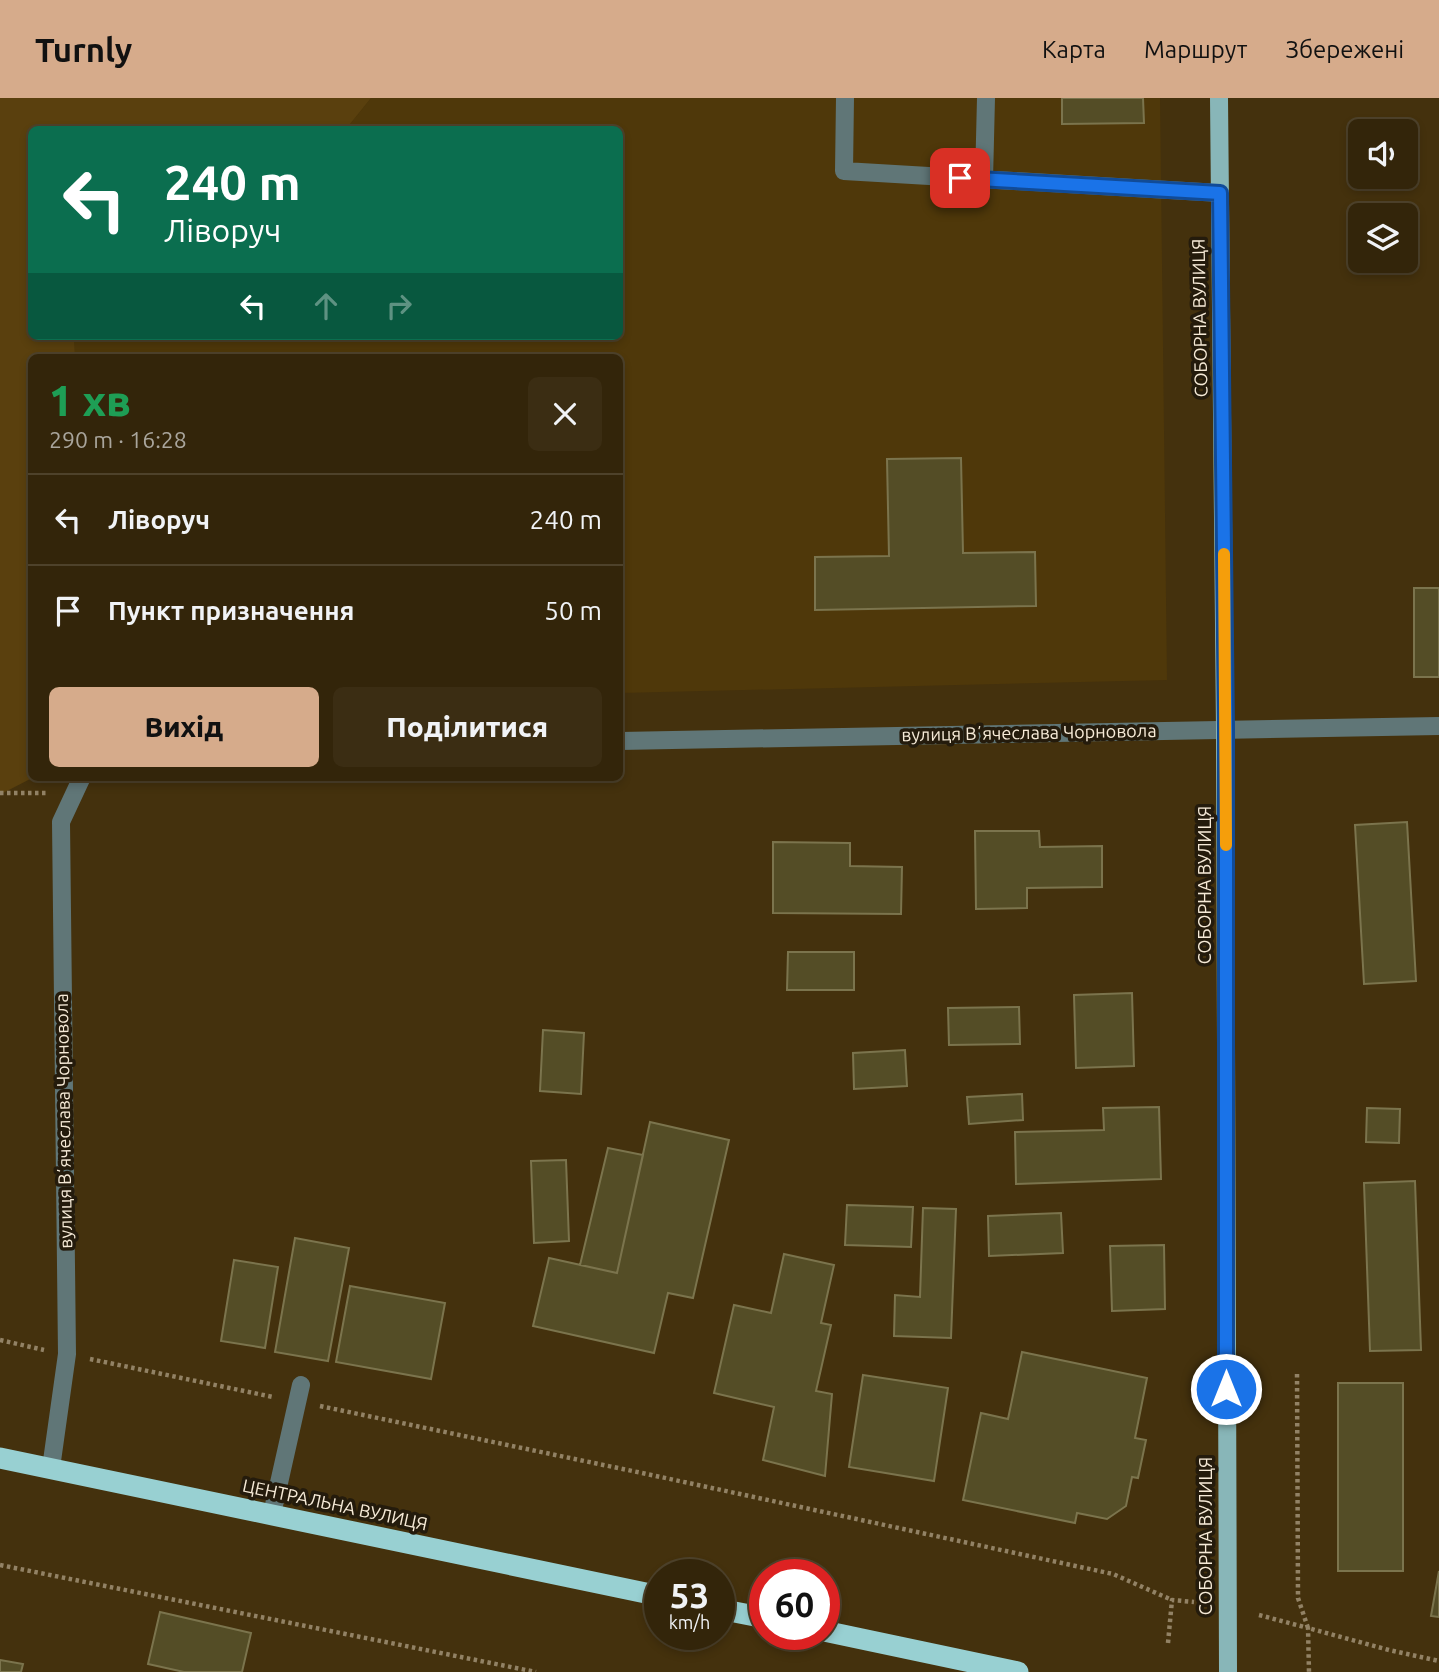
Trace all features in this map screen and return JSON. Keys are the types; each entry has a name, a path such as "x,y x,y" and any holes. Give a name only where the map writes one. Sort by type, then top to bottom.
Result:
{"highway":[{"name":"ЦЕНТРАЛЬНА ВУЛИЦЯ","path":"0,1458 644,1593"},
{"path":"840,1634 1018,1672"}],"main road":[{"name":"СОБОРНА ВУЛИЦЯ","path":"1219,98 1226,729 1228,1672"}],"street":[{"path":"845,98 844,171 1220,193"},
{"path":"984,180 986,98"},
{"name":"вулиця Вʼячеслава Чорновола","path":"623,741 1439,726"},
{"name":"вулиця Вʼячеслава Чорновола","path":"51,1468 67,1354 61,822 80,781"},
{"path":"272,1514 299,1393"}],"path":[{"path":"0,793 74,794"},
{"path":"0,1340 299,1393 642,1473 1114,1574 1172,1600 1194,1602"},
{"path":"1297,1374 1298,1598 1308,1628 1309,1672"},
{"path":"0,1565 536,1672"},
{"path":"1168,1643 1172,1600"},
{"path":"1259,1615 1439,1661"}],"shaded area":[{"path":"0,98 371,98 348,126 28,126 28,340 74,340 75,354 28,354 28,780 0,793"},
{"path":"371,98 1160,98 1167,680 623,693 623,354 75,354 74,340 623,340 623,126 348,126"}],"building":[{"path":"1062,98 1143,98 1144,123 1062,124"},
{"path":"961,458 963,553 1035,552 1036,606 815,610 815,557 889,556 887,459"},
{"path":"1414,588 1439,588 1439,677 1414,677"},
{"path":"1407,822 1416,981 1364,984 1355,825"},
{"path":"975,831 1039,831 1040,847 1102,846 1102,887 1027,888 1027,908 976,909"},
{"path":"773,842 850,843 850,866 902,867 901,914 773,913"},
{"path":"788,952 854,952 854,990 787,990"},
{"path":"1132,993 1134,1066 1076,1068 1074,995"},
{"path":"1019,1007 1020,1044 949,1045 948,1008"},
{"path":"543,1030 584,1033 581,1094 540,1091"},
{"path":"905,1050 907,1086 854,1089 853,1053"},
{"path":"1022,1094 1023,1120 969,1124 967,1097"},
{"path":"1159,1107 1161,1179 1016,1184 1015,1132 1104,1130 1103,1108"},
{"path":"1367,1108 1400,1109 1399,1143 1366,1142"},
{"path":"650,1122 729,1140 693,1298 668,1293 654,1353 533,1326 549,1258 617,1273"},
{"path":"608,1148 643,1155 617,1273 580,1265"},
{"path":"566,1160 569,1241 534,1243 531,1161"},
{"path":"1415,1181 1421,1350 1370,1351 1364,1183"},
{"path":"847,1205 913,1207 911,1247 845,1245"},
{"path":"923,1208 956,1209 951,1338 894,1336 895,1295 920,1297"},
{"path":"1061,1213 1063,1253 989,1256 988,1216"},
{"path":"295,1238 349,1248 328,1361 275,1352"},
{"path":"1164,1245 1165,1309 1112,1311 1110,1246"},
{"path":"784,1254 834,1265 821,1323 831,1325 816,1391 832,1394 825,1476 763,1460 774,1407 714,1393 734,1305 771,1313"},
{"path":"234,1260 278,1267 265,1348 221,1341"},
{"path":"350,1286 445,1303 431,1379 336,1362"},
{"path":"1022,1352 1147,1378 1135,1438 1146,1440 1138,1478 1132,1477 1126,1506 1107,1519 1077,1513 1075,1523 963,1500 981,1413 1008,1419"},
{"path":"863,1375 948,1388 934,1481 849,1467"},
{"path":"1338,1383 1403,1383 1403,1571 1338,1571"},
{"path":"1439,1571 1439,1617 1431,1616"},
{"path":"160,1612 251,1633 242,1672 184,1672 148,1664"},
{"path":"0,1660 23,1664 21,1672 0,1672"}],"slow traffic":[{"path":"1224,554 1226,845"}],"route":[{"path":"960,178 1220,193 1226,729 1226,1389"}]}
